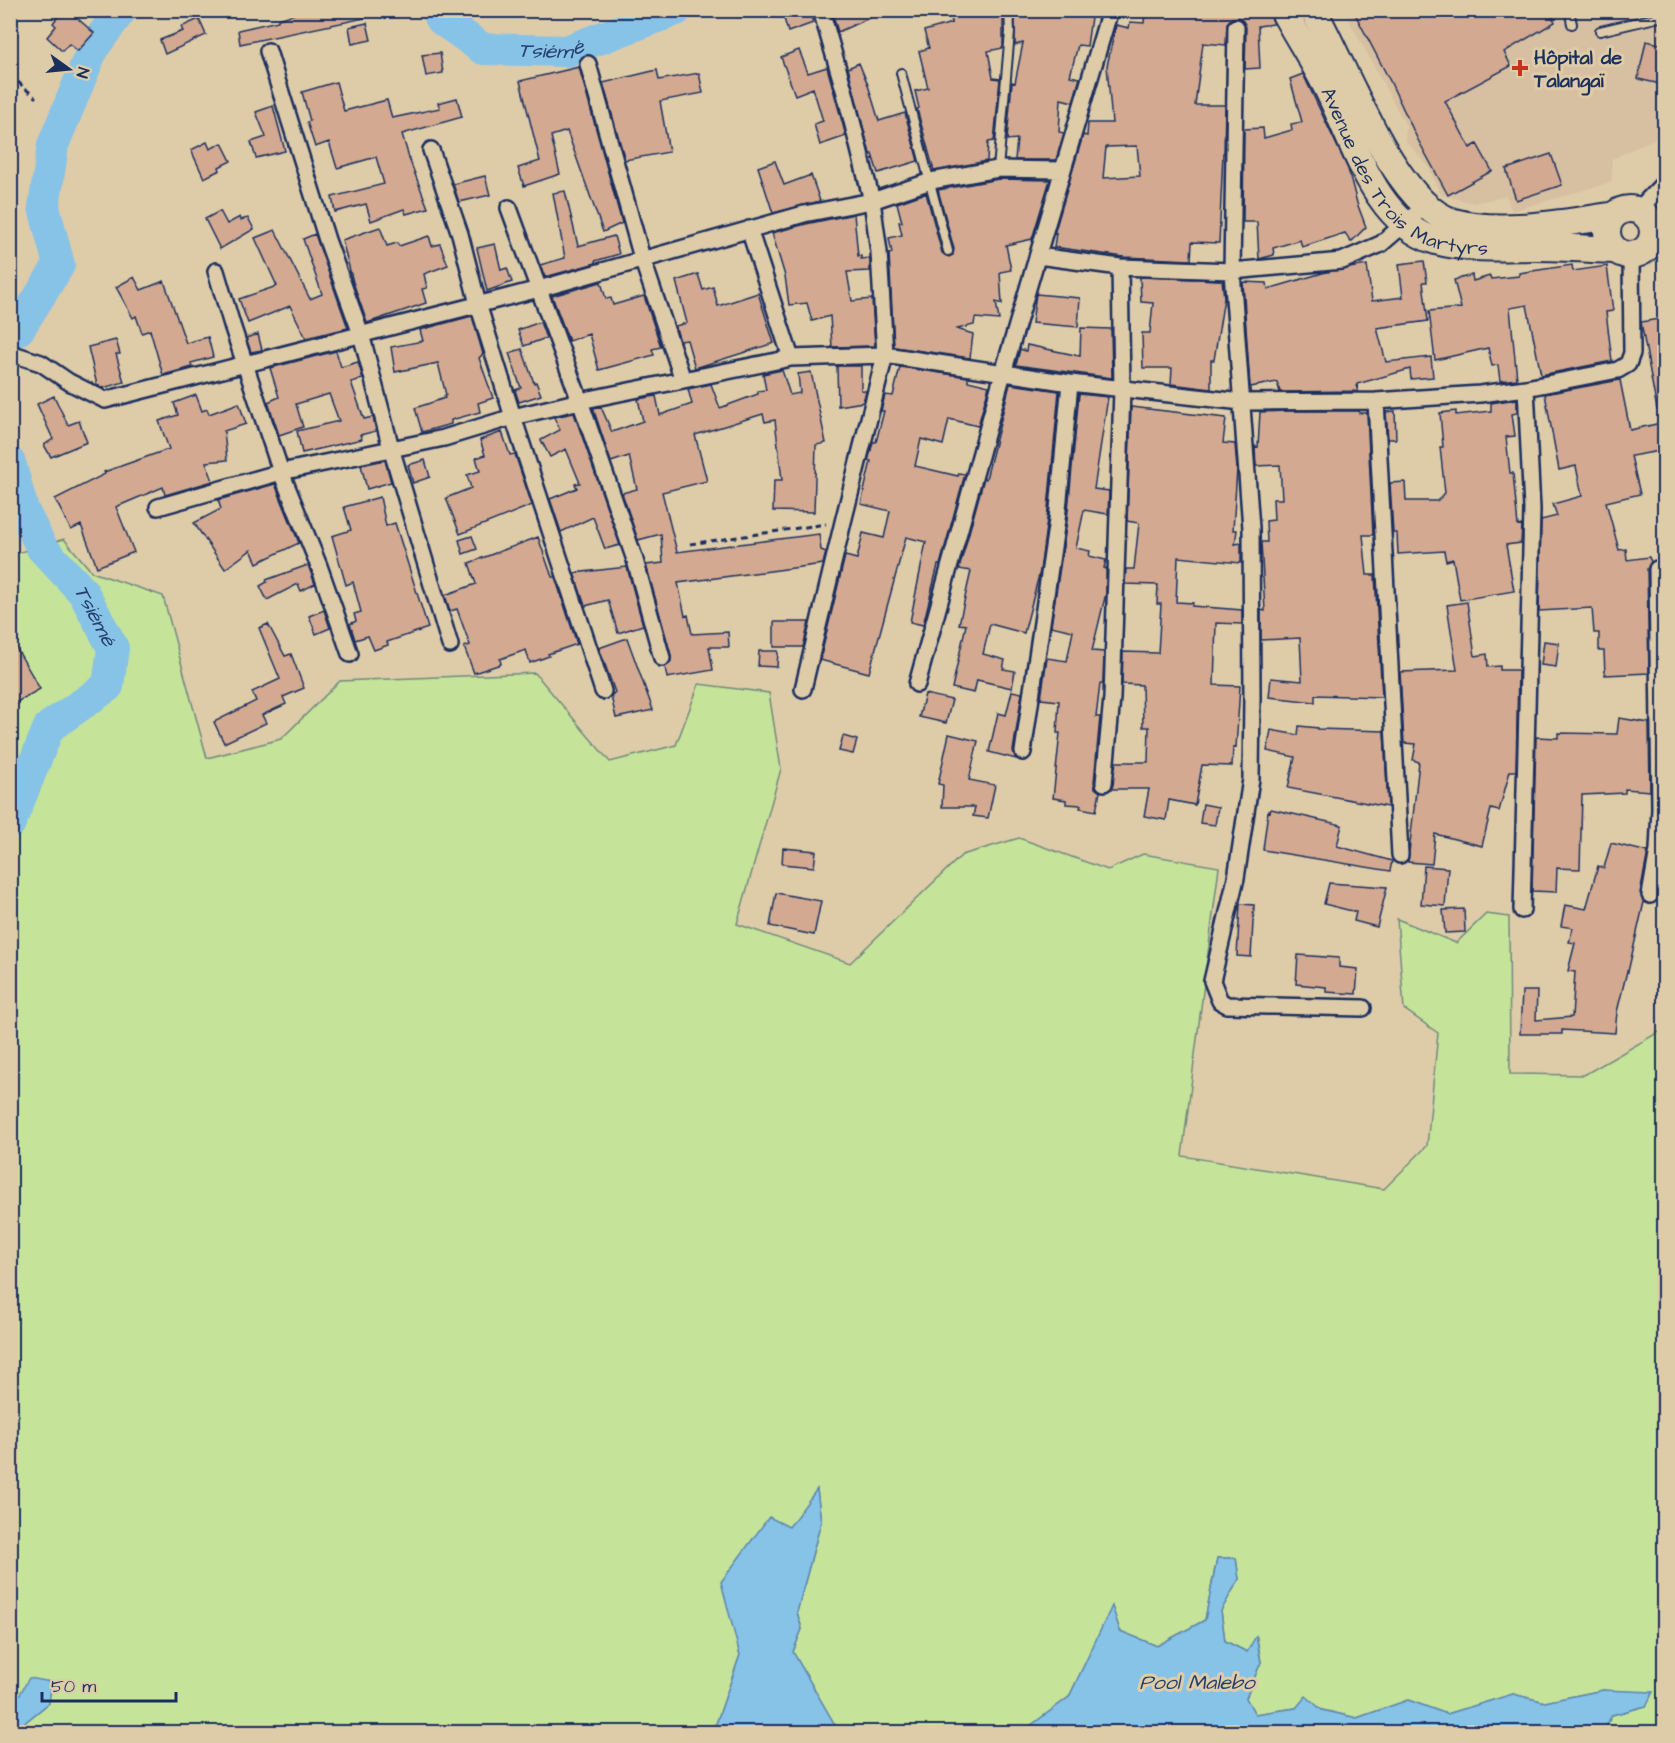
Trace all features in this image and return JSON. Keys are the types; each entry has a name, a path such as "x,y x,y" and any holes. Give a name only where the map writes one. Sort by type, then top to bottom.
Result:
{"main road":[{"name":"Avenue des Trois Martyrs","path":"1283,10 1326,86 1368,177 1404,225 1435,241 1474,248 1639,250"},
{"name":"Avenue des Trois Martyrs","path":"1313,10 1390,163 1425,206 1452,222 1481,227 1537,226 1612,216"},
{"path":"1629,208 1649,214 1653,231 1652,241 1639,250 1608,242 1606,233 1612,216 1629,208"}],"street":[{"path":"803,689 885,355 879,252 872,201 820,10"},
{"path":"918,684 1003,373 1110,10"},
{"path":"1236,27 1232,271 1251,528 1251,779 1236,878 1212,981 1220,1000 1227,1005 1364,1008"},
{"path":"268,51 327,240 361,334 391,448 450,645"},
{"path":"588,64 642,258 683,380"},
{"path":"431,150 460,234 478,304 513,417 603,691"},
{"path":"10,353 41,363 69,382 105,400 538,289 804,214 872,201 931,181 998,169 1063,170"},
{"path":"1649,214 1665,183"},
{"path":"1038,256 1120,267 1232,271 1342,261 1381,244 1425,206"},
{"path":"509,208 580,401 635,560 662,658"},
{"path":"749,229 791,358"},
{"path":"158,507 281,472 444,438 513,417 580,401 791,358 885,355 1122,390 1242,402 1376,401 1480,394 1526,388 1618,370 1629,364 1632,353 1639,250"},
{"path":"1104,783 1112,698 1122,390 1120,267"},
{"path":"216,272 281,472 319,566 350,654"},
{"path":"1023,752 1057,519 1070,383"},
{"path":"1522,910 1532,509 1526,388"},
{"path":"1376,401 1400,855"},
{"path":"1650,895 1661,850 1657,568"}],"lane":[{"path":"998,169 1010,32 1009,10"},
{"path":"1569,10 1572,24"},
{"path":"1600,31 1665,16"},
{"path":"901,73 948,251"}],"path":[{"path":"10,75 36,98"},
{"path":"690,544 843,522"}],"shaded area":[{"name":"Hôpital de Talangaï","path":"1344,11 1664,11 1664,134 1612,159 1612,182 1512,211 1506,196 1473,203 1441,195 1428,166 1405,140 1406,126"}],"green space":[{"path":"64,539 92,572 163,596 207,758 281,739 340,681 535,673 610,762 676,745 699,684 769,693 781,769 737,924 850,963 962,855 1019,838 1108,870 1143,854 1219,867 1182,1156 1384,1189 1427,1146 1438,1033 1404,1009 1397,919 1456,943 1486,914 1509,917 1510,1074 1584,1075 1664,1029 1664,1732 1603,1732 1612,1715 1646,1706 1603,1690 1545,1702 1513,1694 1447,1714 1408,1700 1357,1718 1322,1710 1296,1708 1255,1714 1246,1698 1261,1662 1257,1638 1247,1652 1225,1641 1221,1610 1239,1579 1236,1558 1217,1558 1205,1620 1157,1646 1120,1631 1112,1607 1069,1697 1022,1732 839,1732 793,1652 802,1629 797,1612 821,1522 817,1490 789,1528 722,1582 740,1655 716,1724 701,1732 13,1732 49,1703 11,1710 10,555"}],"water":[{"path":"817,1489 821,1522 797,1612 802,1629 793,1652 839,1732 701,1732 716,1724 740,1655 721,1582 769,1517 789,1527"},
{"name":"Pool Malebo","path":"1217,1558 1236,1558 1239,1579 1221,1611 1225,1641 1247,1652 1256,1636 1261,1662 1246,1698 1255,1714 1296,1708 1306,1696 1322,1710 1357,1718 1408,1700 1447,1714 1513,1694 1545,1702 1603,1690 1653,1692 1646,1706 1612,1715 1603,1732 1022,1732 1069,1697 1112,1606 1120,1631 1157,1646 1205,1620"},
{"path":"29,1678 52,1682 49,1703 11,1732 11,1710"}],"building":[{"path":"63,10 68,10 94,33 78,51 69,44 62,51 47,37 56,26 53,23"},
{"path":"307,10 365,10 365,18 240,44 238,30 278,21 278,19"},
{"path":"797,10 809,10 813,23 788,32 783,15"},
{"path":"842,10 887,10 838,32 833,15"},
{"path":"950,10 1003,10 1003,48 988,51 993,78 1000,79 994,141 988,142 987,161 934,171 917,109 919,108 915,91 928,88 919,51 929,48 924,31 952,23"},
{"path":"1015,10 1092,10 1087,46 1078,45 1070,76 1080,78 1073,102 1061,99 1059,132 1064,133 1056,160 1015,160 1017,139 1007,140 1012,82 1015,83 1023,43 1015,45"},
{"path":"1145,10 1268,10 1274,24 1258,26 1260,68 1245,69 1246,27 1240,18 1232,18 1227,23 1226,45 1203,43 1195,105 1225,105 1224,153 1219,243 1192,242 1191,260 1124,257 1054,247 1056,233 1054,234 1083,135 1087,136 1088,123 1112,123 1107,66 1116,25 1129,28 1130,22 1144,23","holes":["1137,146 1140,176 1103,178 1106,147"]},
{"path":"1353,10 1549,10 1555,22 1504,52 1511,66 1445,101 1470,148 1477,144 1492,171 1448,195"},
{"path":"199,19 206,35 165,54 160,40 183,31 181,27"},
{"path":"367,23 371,40 352,44 349,27"},
{"path":"1646,41 1665,45 1665,85 1638,79"},
{"path":"799,50 808,73 827,67 846,136 820,145 814,124 823,121 813,88 795,95 781,57"},
{"path":"440,53 443,73 426,76 422,55"},
{"path":"859,63 879,121 905,113 918,161 878,173 872,154 870,154 848,68"},
{"path":"579,67 622,223 603,232 567,131 551,136 560,174 524,186 518,168 540,161 520,81"},
{"path":"657,70 659,80 699,73 703,93 660,101 669,152 625,160 603,83"},
{"path":"1303,74 1348,169 1366,227 1351,242 1345,233 1302,247 1300,240 1273,248 1274,255 1259,259 1257,222 1243,222 1244,129 1263,128 1264,138 1292,130 1291,124 1302,122 1290,79"},
{"path":"336,82 344,111 387,100 392,118 440,108 438,103 457,98 462,117 402,134 428,208 406,214 404,209 371,221 366,204 335,212 332,197 384,184 376,157 337,168 329,142 315,147 307,122 310,121 302,92"},
{"path":"273,106 285,151 256,158 251,142 266,137 256,112"},
{"path":"207,142 210,149 222,143 231,161 204,178 191,150"},
{"path":"1551,154 1562,185 1516,200 1506,169"},
{"path":"775,161 784,185 811,175 820,201 773,213 758,167"},
{"path":"485,176 490,195 459,202 453,184"},
{"path":"999,179 1050,180 1032,239 1006,245 1011,270 1000,272 1002,304 996,302 999,320 975,318 974,325 957,329 973,334 970,358 894,347 889,254 892,253 889,238 902,235 899,222 902,222 897,203 926,193 942,253 949,257 953,255 954,249 938,190"},
{"path":"565,191 578,246 614,236 619,254 545,277 540,265 565,258 553,193"},
{"path":"220,211 227,224 240,217 240,220 248,218 254,229 220,249 205,219"},
{"path":"854,214 858,256 861,256 861,259 870,258 870,271 847,272 852,301 872,299 875,346 832,347 830,316 812,321 807,303 789,305 785,276 772,233"},
{"path":"380,227 387,246 397,243 399,246 429,236 432,246 440,244 448,265 424,274 427,288 422,289 426,303 367,323 342,240"},
{"path":"275,230 310,299 322,294 303,239 315,234 348,328 306,338 290,306 248,323 239,299 277,286 255,238"},
{"path":"495,244 501,270 507,268 512,282 487,291 477,248"},
{"path":"1424,261 1427,282 1423,282 1428,321 1377,328 1386,362 1431,357 1433,377 1411,379 1410,369 1357,384 1358,391 1280,392 1277,382 1250,387 1243,282 1267,283 1268,289 1326,272 1367,265 1372,301 1403,297 1399,264"},
{"path":"1572,265 1573,271 1607,266 1613,311 1606,312 1612,361 1541,375 1527,305 1510,308 1517,379 1500,381 1498,365 1492,366 1488,348 1435,360 1429,311 1461,308 1454,280 1472,275 1473,281 1490,276 1491,279 1519,276 1519,273"},
{"path":"698,274 703,290 713,287 718,306 758,293 774,343 695,368 687,340 680,341 675,326 687,323 676,281"},
{"path":"134,277 141,290 164,281 186,343 208,337 213,357 191,363 192,367 163,375 150,330 142,333 136,316 133,318 116,287"},
{"path":"1140,277 1222,280 1224,298 1214,360 1211,360 1211,389 1171,384 1172,368 1143,368 1142,333 1150,333 1153,303 1141,302"},
{"path":"601,282 606,299 611,298 613,305 644,296 661,347 652,349 654,355 599,370 589,334 569,341 552,296"},
{"path":"1036,294 1080,298 1078,327 1032,323"},
{"path":"472,316 483,354 479,358 493,398 478,403 480,412 451,420 451,424 422,432 415,408 445,398 446,395 438,363 395,372 391,347 423,341 420,330"},
{"path":"1665,318 1665,409 1657,410 1641,322"},
{"path":"540,322 546,338 524,346 518,330"},
{"path":"1081,328 1111,329 1112,378 1016,365 1020,349 1026,351 1027,345 1080,356"},
{"path":"258,334 262,350 251,352 246,338"},
{"path":"116,340 120,354 116,354 124,382 103,388 97,385 88,347"},
{"path":"522,349 534,383 536,382 541,395 519,402 515,390 521,388 509,353"},
{"path":"336,351 341,367 358,362 363,379 351,382 364,419 373,417 376,431 360,435 362,439 302,453 297,431 339,421 329,394 296,404 303,427 279,435 268,402 279,397 270,368"},
{"path":"837,366 861,366 861,390 866,391 863,402 838,406"},
{"path":"900,367 968,377 968,381 989,386 978,426 949,419 943,445 921,439 915,466 958,476 959,473 965,474 923,625 910,622 926,542 906,537 869,673 820,660 845,556 857,559 863,533 884,538 890,511 861,504 871,461 868,461 873,442 876,442 884,411 881,411 885,395 893,396"},
{"path":"782,370 790,395 800,393 798,374 811,372 826,443 816,445 814,512 773,511 774,480 782,480 775,420 765,422 763,414 695,435 707,481 662,492 677,552 819,534 821,550 826,552 823,564 678,583 685,616 688,615 692,634 728,632 729,647 709,647 713,670 667,678 665,667 671,661 671,655 646,565 663,563 661,534 638,540 622,493 637,489 629,456 611,462 593,408 601,407 612,432 643,421 638,399 656,396 660,415 692,404 688,389 711,384 720,408 758,394 758,391 766,390 763,374"},
{"path":"1620,380 1630,430 1665,422 1665,450 1631,456 1640,494 1606,502 1619,550 1626,549 1627,560 1649,557 1651,562 1647,569 1649,673 1605,675 1604,651 1599,651 1599,633 1594,633 1592,608 1539,611 1541,520 1557,516 1553,504 1582,496 1576,466 1559,470 1545,394"},
{"path":"1010,384 1059,391 1047,519 1040,571 1024,633 990,624 983,654 1005,660 1003,669 1015,671 1012,688 977,680 974,693 952,688 966,625 959,624 971,571 959,569 984,478 986,479"},
{"path":"1079,394 1108,397 1094,489 1109,491 1108,514 1084,510 1076,548 1090,551 1089,556 1106,560 1104,568 1106,568 1106,593 1092,651 1104,652 1103,684 1100,684 1096,717 1100,717 1094,782 1095,788 1100,792 1096,811 1080,808 1081,805 1066,804 1066,800 1053,798 1060,733 1057,733 1059,701 1041,699 1047,658 1067,661 1073,631 1051,626 1067,521"},
{"path":"196,395 202,411 207,409 209,414 239,403 246,424 224,431 227,460 206,462 213,481 165,495 163,487 116,507 134,552 97,567 81,525 71,530 55,499 105,474 104,472 169,449 159,421 178,415 174,403"},
{"path":"54,396 68,425 79,421 87,442 51,457 44,445 53,439 37,404"},
{"path":"1517,399 1517,413 1512,414 1515,436 1506,437 1510,473 1513,473 1518,526 1522,525 1521,543 1506,545 1514,591 1460,600 1453,559 1446,561 1444,551 1398,554 1397,533 1393,533 1390,483 1405,482 1406,501 1437,501 1445,493 1440,447 1443,447 1440,413 1456,411 1456,415 1491,411 1491,403"},
{"path":"1131,407 1226,418 1223,443 1235,444 1237,469 1233,530 1237,530 1235,544 1241,543 1241,563 1178,557 1176,602 1193,603 1192,606 1242,610 1242,624 1216,623 1214,685 1240,686 1236,748 1233,747 1232,766 1202,765 1195,805 1169,800 1166,820 1144,816 1149,789 1111,789 1116,762 1148,762 1149,727 1143,727 1142,685 1122,684 1123,652 1158,653 1161,604 1157,604 1158,585 1125,584 1126,569 1134,569 1139,523 1127,521"},
{"path":"1359,411 1359,413 1367,413 1373,535 1363,535 1367,575 1375,575 1382,697 1315,695 1315,702 1269,697 1271,678 1302,681 1300,638 1261,640 1261,610 1265,611 1261,542 1267,542 1266,521 1274,520 1273,499 1282,499 1280,465 1256,466 1255,446 1258,447 1260,412"},
{"path":"1395,411 1396,439 1388,439 1386,412"},
{"path":"574,413 620,545 605,549 593,517 561,532 550,499 577,488 575,484 580,483 566,449 550,457 541,440 560,430 554,417"},
{"path":"502,432 510,455 515,454 532,505 460,534 446,498 471,488 467,475 480,471 476,458 485,455 480,440"},
{"path":"385,460 391,482 367,489 361,465"},
{"path":"425,460 430,477 413,483 408,465"},
{"path":"275,484 299,543 257,563 251,550 225,569 194,523 221,509 218,500"},
{"path":"380,497 386,526 395,523 428,628 387,642 388,645 374,650 368,636 355,640 350,624 356,621 354,614 361,612 353,582 346,585 332,536 351,530 344,507"},
{"path":"472,536 477,549 463,554 459,540"},
{"path":"538,537 552,577 555,577 577,644 530,663 526,650 500,659 501,664 474,673 464,647 470,645 457,609 450,611 445,595 476,584 469,563"},
{"path":"308,565 315,584 301,591 298,584 267,600 260,586 267,582 266,580"},
{"path":"627,567 643,625 618,633 608,600 585,606 574,573"},
{"path":"1467,602 1475,656 1487,654 1488,667 1500,666 1500,670 1518,670 1516,771 1510,771 1499,811 1491,809 1482,846 1435,834 1432,864 1408,862 1419,762 1413,760 1416,744 1404,743 1400,672 1457,670 1447,605"},
{"path":"324,610 330,628 316,634 309,616"},
{"path":"774,622 809,622 803,647 774,647"},
{"path":"268,624 285,656 291,654 304,688 283,697 286,704 262,715 266,723 224,743 214,722 256,701 252,692 280,679 259,628"},
{"path":"10,637 40,689 10,706"},
{"path":"627,638 653,710 616,718 611,696 615,692 599,648"},
{"path":"1544,641 1559,643 1556,667 1541,665"},
{"path":"759,651 778,651 777,667 758,666"},
{"path":"1012,691 1022,693 1013,751 1016,759 989,752 998,713 1006,715"},
{"path":"925,694 952,700 946,723 919,717"},
{"path":"1619,718 1649,723 1650,791 1625,789 1625,793 1582,795 1580,869 1557,868 1556,892 1532,891 1536,737 1558,738 1558,733 1617,734"},
{"path":"1299,726 1318,729 1384,731 1388,807 1288,788 1295,757 1267,751 1271,730 1298,735"},
{"path":"949,734 978,741 969,780 995,785 988,818 973,816 975,807 942,807 943,785 938,784"},
{"path":"843,736 857,740 853,754 839,751"},
{"path":"1203,804 1218,807 1215,825 1200,823"},
{"path":"1271,809 1342,825 1337,846 1392,861 1390,871 1263,850 1268,811 1270,812"},
{"path":"1611,843 1648,852 1640,893 1644,902 1617,1012 1615,1033 1562,1030 1562,1034 1520,1034 1522,991 1537,991 1536,1020 1572,1017 1575,972 1568,971 1575,943 1569,942 1573,928 1561,926 1565,905 1586,909 1598,866 1604,868"},
{"path":"783,848 816,851 814,867 782,864"},
{"path":"1424,866 1448,868 1445,906 1421,904"},
{"path":"1329,883 1387,887 1377,927 1354,921 1356,912 1324,904"},
{"path":"776,893 821,901 814,935 770,926"},
{"path":"1240,904 1254,905 1251,957 1237,956"},
{"path":"1464,909 1465,932 1445,933 1443,910"},
{"path":"1298,955 1339,958 1339,967 1358,969 1356,994 1326,992 1326,987 1296,984"}],"waterway":[{"name":"Tsiémé","path":"10,335 19,329 59,265 44,207 53,145 93,48 121,10"},
{"name":"Tsiémé","path":"436,10 442,20 483,49 566,51 676,10"},
{"name":"Tsiémé","path":"10,463 23,510 42,548 83,592 113,648 108,686 49,727 10,823"}],"place":[{"name":"Hôpital de Talangaï","path":"1520,68"}]}
